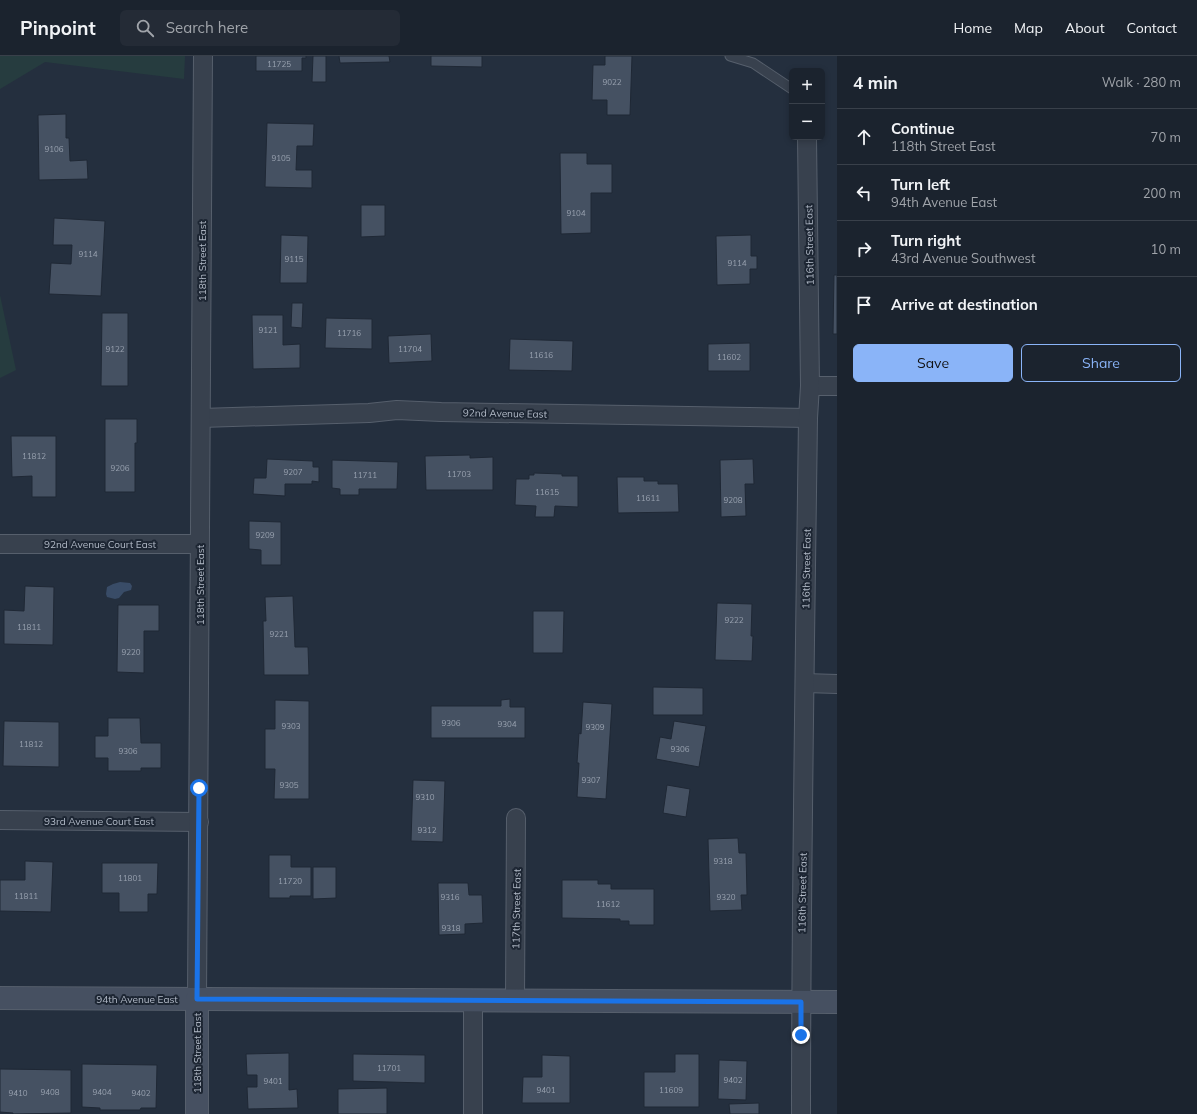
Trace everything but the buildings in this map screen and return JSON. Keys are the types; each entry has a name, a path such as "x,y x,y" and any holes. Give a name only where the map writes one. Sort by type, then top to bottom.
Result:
{"main road":[{"name":"94th Avenue East","path":"0,998 837,1002"},
{"name":"118th Street East","path":"197,999 197,1114"}],"street":[{"name":"118th Street East","path":"197,999 203,56"},
{"name":"116th Street East","path":"801,1114 808,418 810,386 807,140"},
{"path":"810,386 837,386"},
{"name":"92nd Avenue East","path":"201,418 368,413 397,410 808,418"},
{"name":"92nd Avenue Court East","path":"0,544 200,544"},
{"path":"805,683 837,684"},
{"name":"117th Street East","path":"515,1000 516,818"},
{"name":"93rd Avenue Court East","path":"0,820 199,822"},
{"path":"473,1000 473,1114"}],"lane":[{"path":"730,56 753,63 789,87"}],"green space":[{"path":"0,56 185,56 184,79 45,62 0,89"},
{"path":"0,295 16,370 0,378"}],"water":[{"path":"120,582 130,583 132,586 131,590 124,592 119,598 115,599 107,597 107,587"}],"route":[{"path":"199,788 197,999 801,1002 801,1035"}]}
